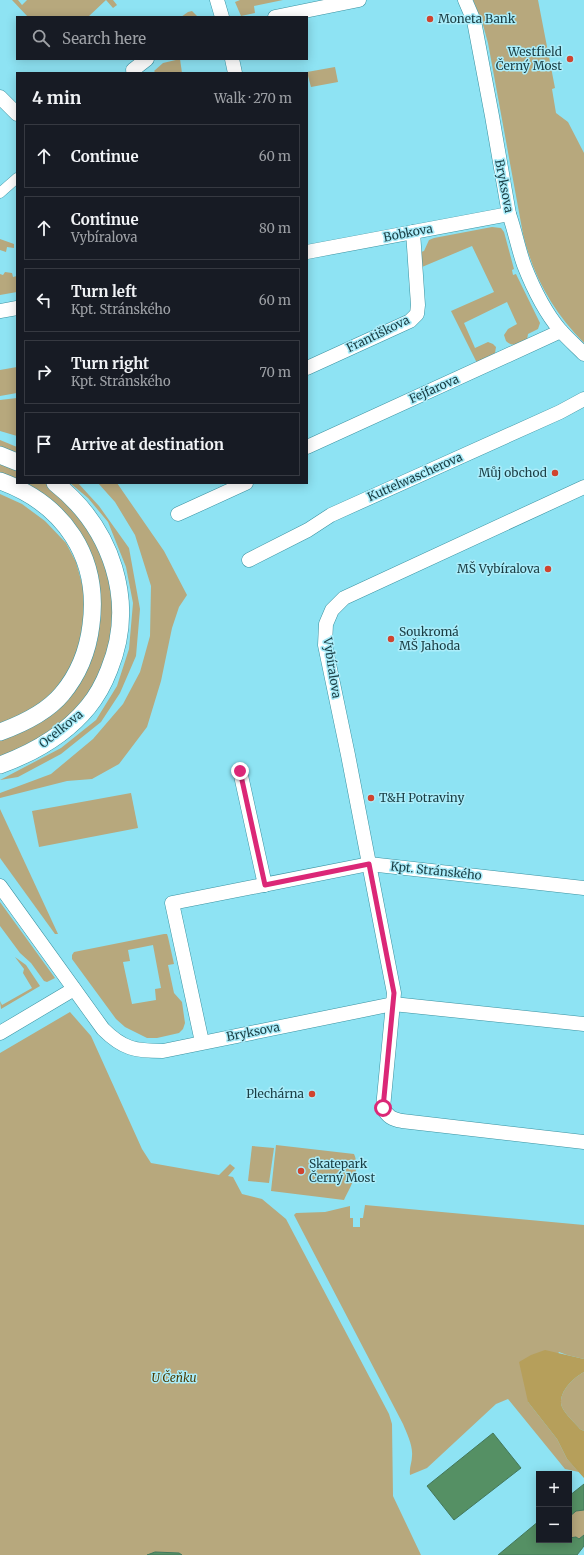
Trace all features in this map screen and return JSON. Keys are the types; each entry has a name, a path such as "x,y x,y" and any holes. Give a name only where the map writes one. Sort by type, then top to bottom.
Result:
{"street":[{"path":"217,0 222,16"},
{"path":"280,16 359,0"},
{"name":"Bryksova","path":"465,0 474,21 509,214 515,229 524,263 530,279 551,318 561,331 584,354"},
{"path":"132,72 146,60"},
{"path":"232,60 235,72"},
{"path":"0,97 16,113"},
{"path":"0,194 16,179"},
{"name":"Bobkova","path":"308,252 509,214"},
{"name":"Františkova","path":"308,368 410,321 417,314 418,305 413,232"},
{"path":"0,311 16,308"},
{"name":"Fejfarova","path":"308,447 561,331"},
{"name":"Kuttelwascherova","path":"248,560 308,530 331,515 560,412 584,399"},
{"path":"0,456 16,462"},
{"name":"Ocelkova","path":"0,481 38,500 56,514 72,533 88,566 92,587 93,606 90,634 82,661 62,695 50,706 37,714 0,732"},
{"name":"Ocelkova","path":"0,764 21,757 37,748 53,738 79,717 89,706 99,690 112,662 116,647 119,632 120,603 116,574 112,560 103,540 89,516 56,484"},
{"path":"178,514 244,484"},
{"name":"Vybíralova","path":"584,487 344,598 332,610 326,624 325,645 394,993 383,1108 392,1120 584,1142"},
{"path":"240,771 265,885"},
{"name":"Kpt. Stránského","path":"202,1042 172,903 369,864 584,888"},
{"name":"Bryksova","path":"0,886 103,1029 114,1040 129,1048 146,1051 163,1051 393,1004 584,1024"},
{"path":"0,1033 74,989"}],"green space":[{"path":"12,0 18,0 22,5 27,0 106,0 89,16 27,16"},
{"path":"106,0 113,0 117,5 113,8"},
{"path":"240,0 283,0 254,6 255,13 241,16 235,2"},
{"path":"473,0 538,0 555,88 552,89 556,113 568,122 584,153 584,343 563,319 546,293 532,264 527,249 488,43 483,25"},
{"path":"192,11 197,16 182,16"},
{"path":"180,60 182,72 154,71 163,63"},
{"path":"335,67 338,82 311,87 307,72"},
{"path":"492,227 501,228 504,232 514,269 512,270 513,275 516,274 540,323 538,329 528,334 527,340 514,345 506,341 504,335 508,329 517,324 507,302 464,323 475,348 488,342 496,347 495,353 477,363 451,311 494,292 472,246 422,267 421,252 424,251 429,240 434,238"},
{"path":"0,239 14,244 14,248 7,247 6,252 0,250"},
{"path":"5,272 12,273 13,277 16,276 16,292 0,295 0,274 3,275"},
{"path":"16,367 16,393 0,396 0,370"},
{"path":"16,398 16,436 0,431 0,400"},
{"path":"0,440 16,447 16,453 0,446"},
{"path":"0,460 16,466 16,484 48,484 62,493 83,514 115,589 111,653 85,705 55,731 0,758 0,740 78,685 90,663 97,642 101,615 98,583 82,543 0,479"},
{"path":"71,484 79,484 99,506 129,548 140,609 136,656 120,693 101,722 61,754 18,777 0,780 61,748 96,720 117,686 129,649 133,603 126,567 108,522 88,498"},
{"path":"99,484 118,484 164,551 187,595 179,607 172,628 161,681 147,727 119,764 92,779 67,781 0,798 0,793 51,774 93,739 123,704 140,672 150,636 151,586 135,535 115,502"},
{"path":"0,494 22,504 45,521 66,543 76,562 84,591 86,618 77,658 66,677 53,692 34,708 0,724"},
{"path":"131,793 138,828 39,847 32,811"},
{"path":"0,809 58,934 55,934 0,858"},
{"path":"0,902 55,978 47,982 44,981 31,963 20,953 0,926"},
{"path":"167,934 174,964 168,965 174,993 182,1002 185,1023 183,1029 179,1033 157,1038 147,1038 125,1027 116,1019 72,959 74,952","holes":["153,945 161,988 155,989 156,1000 132,1004 123,962 130,961 128,950"]},
{"path":"15,957 26,965 40,986 1,1009 0,1001 2,1005 32,988 23,973 24,969"},
{"name":"U Čeňku","path":"70,1012 91,1036 142,1149 151,1163 219,1175 230,1164 235,1168 228,1176 233,1177 242,1194 262,1199 286,1219 389,1414 392,1424 393,1496 421,1555 182,1555 179,1553 155,1552 147,1555 0,1555 0,1053"},
{"name":"Skatepark Černý Most","path":"276,1145 354,1154 356,1160 356,1171 344,1200 271,1191"},
{"path":"252,1146 274,1148 269,1183 248,1181"},
{"path":"365,1205 584,1225 584,1359 559,1352 528,1402 557,1439 567,1459 579,1472 565,1469 508,1399 496,1404 427,1468 410,1475 412,1448 403,1424 294,1215 296,1213 325,1212 350,1206 350,1218 353,1218 353,1227 360,1227 360,1218 363,1218"},
{"path":"584,1372 584,1431 580,1429 565,1413 561,1402 567,1386"},
{"path":"584,1510 584,1535 579,1539 576,1537 572,1538 572,1514 576,1511"}],"shaded area":[{"path":"545,1350 584,1359 584,1372 567,1386 561,1402 565,1413 580,1429 584,1431 584,1478 567,1459 557,1439 528,1402 519,1362 531,1355"},
{"path":"493,1433 521,1468 454,1520 427,1486"},
{"path":"584,1484 584,1510 576,1511 572,1514 572,1507 572,1494"},
{"path":"536,1523 536,1543 572,1543 572,1538 576,1537 579,1539 584,1535 584,1546 577,1555 498,1555"},
{"path":"155,1552 179,1553 182,1555 147,1555"}],"place":[{"name":"Moneta Bank","path":"430,19"},
{"name":"Westfield Černý Most","path":"570,59"},
{"name":"Můj obchod","path":"555,473"},
{"name":"MŠ Vybíralova","path":"548,569"},
{"name":"Soukromá MŠ Jahoda","path":"391,639"},
{"name":"T&H Potraviny","path":"371,798"},
{"name":"Plechárna","path":"312,1094"},
{"name":"Skatepark Černý Most","path":"301,1171"}],"route":[{"path":"240,771 265,885 369,864 394,993 383,1108"}]}
